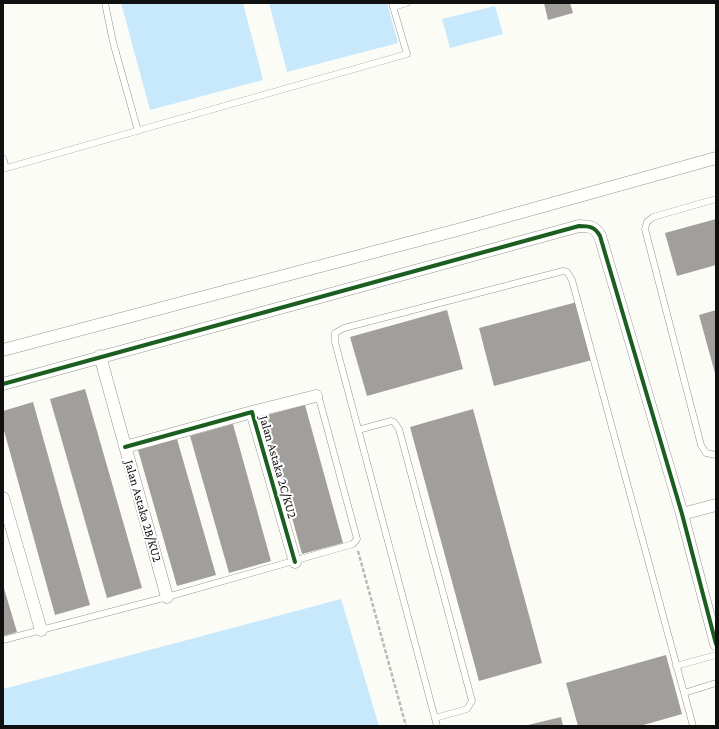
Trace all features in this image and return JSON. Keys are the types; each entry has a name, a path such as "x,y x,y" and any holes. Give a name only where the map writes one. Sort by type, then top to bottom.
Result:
{"street":[{"path":"3,350 460,229 716,158"},
{"path":"3,384 100,356 579,226 588,226 596,229 600,236 682,514 714,631 716,644"},
{"name":"Jalan Astaka 2B/KU2","path":"100,356 167,597"},
{"path":"252,412 316,396"},
{"name":"Jalan Astaka 2C/KU2","path":"125,447 252,412 295,562"},
{"path":"3,498 41,630"},
{"path":"682,514 716,505"}],"lane":[{"path":"105,3 113,42 138,132"},
{"path":"3,158 4,169 407,54 393,5 407,3"},
{"path":"716,199 653,218 647,222 645,229 702,445 706,453 716,455"},
{"path":"437,726 335,342 335,333 338,330 558,271 567,272 572,280 693,726"},
{"path":"3,640 295,562 356,542 357,540 319,398 316,396"},
{"path":"358,430 391,421 394,422 399,429 472,701 467,709 435,718"},
{"path":"676,666 716,655"},
{"path":"684,692 716,683"}],"path":[{"path":"356,542 406,726"}],"water":[{"path":"121,3 243,3 263,80 150,110"},
{"path":"269,3 387,3 398,43 287,72"},
{"path":"495,6 503,34 450,48 442,19"},
{"path":"341,599 379,726 3,726 3,689"}],"building":[{"path":"544,3 570,3 573,13 548,20"},
{"path":"716,219 716,265 677,276 665,233"},
{"path":"577,302 592,360 494,386 479,328"},
{"path":"447,310 463,369 367,396 350,337"},
{"path":"716,310 716,377 699,315"},
{"path":"85,389 142,588 107,598 50,399"},
{"path":"33,402 90,605 55,615 3,427 3,411"},
{"path":"305,405 343,543 302,554 264,416"},
{"path":"473,409 542,663 479,681 410,427"},
{"path":"233,424 271,561 229,573 190,436"},
{"path":"177,439 216,575 177,586 138,450"},
{"path":"3,585 17,632 3,636"},
{"path":"666,655 682,714 640,726 578,726 566,683"},
{"path":"561,717 563,726 528,726 528,725"}],"cycle path":[{"path":"3,384 579,226 592,228 600,236 682,514 716,644"},
{"path":"125,447 252,412 295,562"}]}
